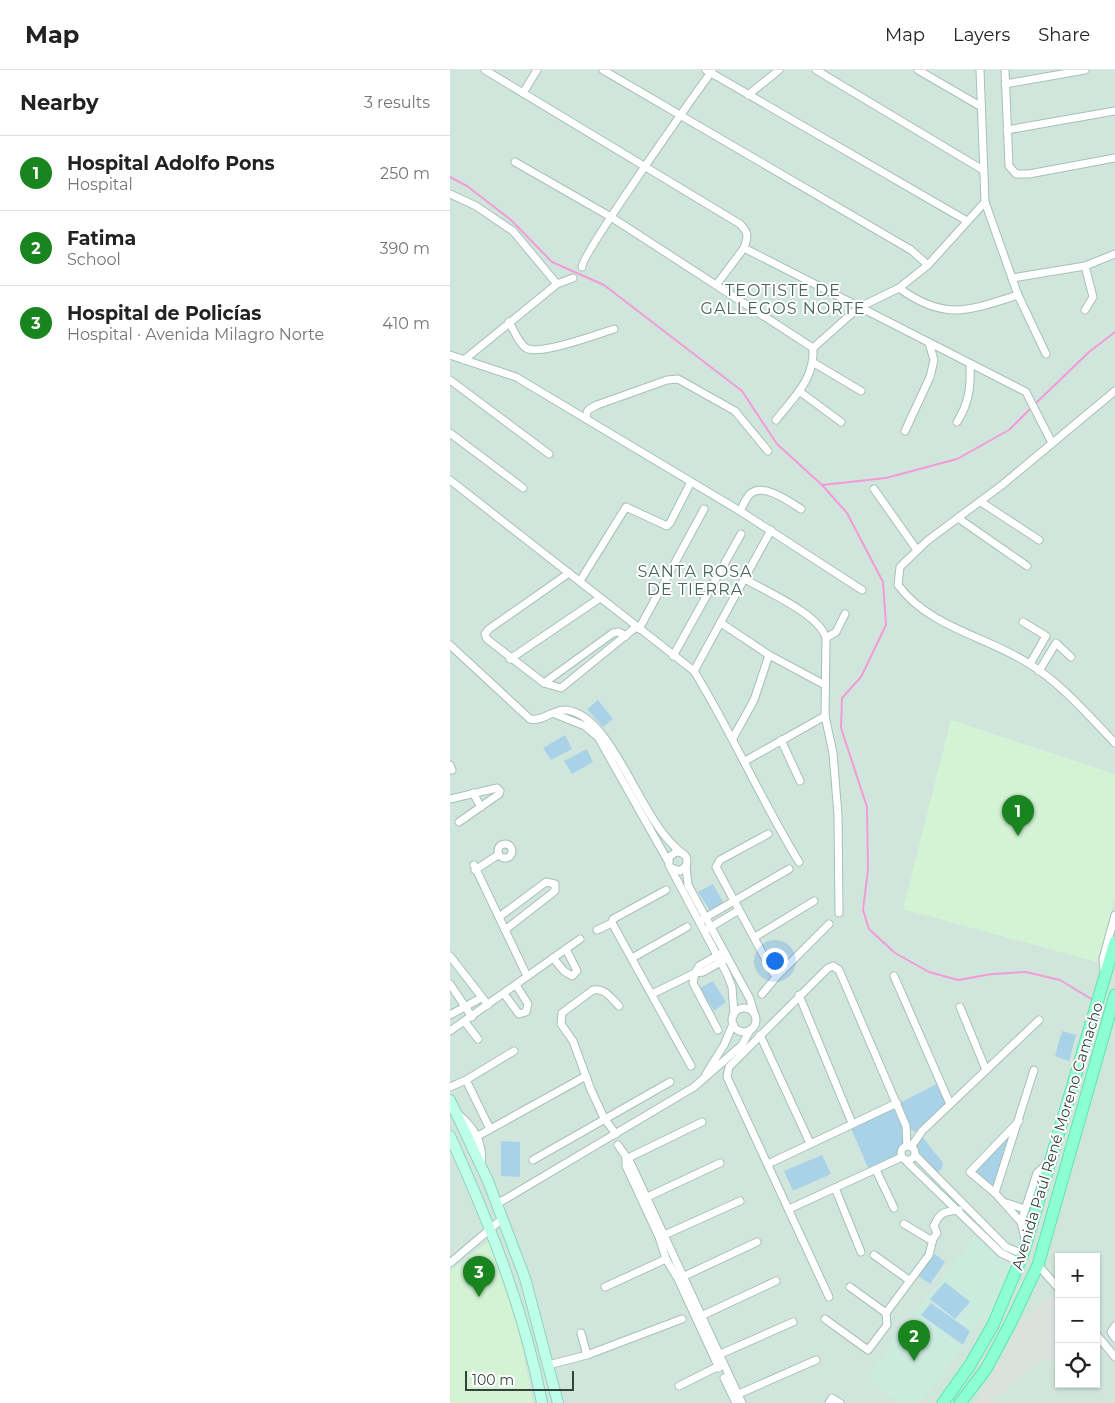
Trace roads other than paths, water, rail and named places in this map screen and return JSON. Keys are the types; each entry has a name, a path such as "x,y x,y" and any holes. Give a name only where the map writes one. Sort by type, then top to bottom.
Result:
{"main road":[{"name":"Avenida Paúl René Moreno Camacho","path":"943,1403 970,1365 993,1325 1023,1253 1115,942"},
{"name":"Avenida Paúl René Moreno Camacho","path":"960,1403 986,1369 1038,1265 1113,1001"},
{"path":"450,1100 481,1166 525,1278 558,1403"},
{"path":"450,1136 476,1191 517,1301 542,1403"}],"street":[{"path":"485,70 747,230 748,236 744,248 717,284"},
{"path":"523,93 537,70"},
{"path":"603,70 911,250 928,265"},
{"path":"748,94 779,70"},
{"path":"816,70 984,170"},
{"path":"918,70 980,106"},
{"path":"980,70 985,202 1018,295 1046,354"},
{"path":"1005,70 1009,166 1016,174 1029,174 1115,158"},
{"path":"1005,84 1085,70"},
{"path":"582,267 583,259 710,71 967,221"},
{"path":"1007,130 1115,112"},
{"path":"515,162 611,218 717,284 813,348"},
{"path":"450,194 476,206 513,231 557,284"},
{"path":"813,348 858,308 899,288 928,265 985,202"},
{"path":"744,248 858,308 1026,392 1052,443"},
{"path":"1012,278 1085,266 1115,254"},
{"path":"1085,266 1093,297 1085,310"},
{"path":"464,360 557,284 573,278"},
{"path":"899,288 923,304 957,310 1018,295"},
{"path":"509,322 523,347 530,350 566,344 614,329"},
{"path":"905,431 930,377 934,360 929,343"},
{"path":"776,420 811,375 814,363 813,348"},
{"path":"450,355 516,377 740,511 862,590"},
{"path":"814,363 861,392"},
{"path":"957,422 966,408 970,394 970,364"},
{"path":"586,420 588,409 666,380 678,379 735,411 768,451"},
{"path":"450,380 549,454"},
{"path":"799,391 841,422"},
{"path":"1115,391 981,502 917,550 900,567 898,574 898,585 907,597 947,625 983,640 1030,664 1066,692 1115,743"},
{"path":"450,433 523,488"},
{"path":"450,480 694,671 799,862"},
{"path":"580,581 626,507 666,526 670,524 691,482"},
{"path":"874,489 917,550"},
{"path":"740,511 750,494 757,491 766,491 801,508"},
{"path":"981,502 1039,540"},
{"path":"569,573 489,629 485,634 487,639 510,659 544,682 561,688 565,687 638,628 704,509"},
{"path":"958,518 1027,566"},
{"path":"694,671 770,530"},
{"path":"673,656 740,534"},
{"path":"745,579 800,610 824,629 826,638 825,716 833,753 838,815 839,913"},
{"path":"510,659 600,598"},
{"path":"826,638 836,632 845,614"},
{"path":"1023,622 1056,643 1071,658"},
{"path":"721,623 769,655 825,685"},
{"path":"544,682 613,633 619,632 626,636"},
{"path":"1030,664 1046,636"},
{"path":"1039,671 1056,643"},
{"path":"450,645 530,719 536,720 566,710 608,740 655,826 687,858 688,885 703,919 705,931 732,987 733,1024 724,1045 706,1075"},
{"path":"732,738 754,700 769,655"},
{"path":"744,761 825,716"},
{"path":"496,1204 694,1087 742,1045 755,1025 756,1019 750,999 712,927 703,919 672,868 593,728"},
{"path":"781,740 800,781"},
{"path":"450,799 496,788 500,791 499,794 459,822"},
{"path":"474,793 481,807"},
{"path":"768,834 720,860 716,867 773,973 777,976"},
{"path":"668,861 672,854 681,852"},
{"path":"498,855 474,868 527,976"},
{"path":"672,868 680,870 686,866"},
{"path":"703,919 789,869"},
{"path":"499,917 546,882 555,884 555,891 505,930"},
{"path":"597,930 666,890"},
{"path":"755,937 814,901"},
{"path":"705,931 739,910"},
{"path":"1104,978 1103,959 1115,915"},
{"path":"612,923 691,1066"},
{"path":"762,994 777,976 829,924"},
{"path":"632,958 687,926"},
{"path":"450,1031 580,938"},
{"path":"553,958 564,971 572,976 577,970 566,949"},
{"path":"652,994 695,973 703,972 726,955"},
{"path":"450,956 488,1005"},
{"path":"829,1297 727,1077 729,1067 828,968 834,966 838,970 897,1104 906,1126 909,1146 915,1155 1006,1247 1023,1253"},
{"path":"695,973 693,984 718,1030"},
{"path":"894,976 950,1104"},
{"path":"450,984 472,1017"},
{"path":"504,994 519,1014 526,1012 528,1004 516,985"},
{"path":"616,1134 604,1118 586,1076 574,1041 561,1024 560,1017 562,1013 593,990 599,989 618,1006"},
{"path":"800,995 852,1123"},
{"path":"450,1015 481,998"},
{"path":"960,1007 986,1070"},
{"path":"734,1014 742,1008 754,1013"},
{"path":"1023,1253 1001,1253 904,1158 901,1151 909,1146 922,1131 1039,1020"},
{"path":"465,1022 478,1039"},
{"path":"733,1024 737,1030 744,1032 750,1030"},
{"path":"760,1035 810,1143"},
{"path":"450,1087 466,1080 514,1051"},
{"path":"995,1194 1034,1070"},
{"path":"476,1137 586,1076"},
{"path":"466,1080 490,1129"},
{"path":"533,1160 670,1082"},
{"path":"768,1164 852,1123 897,1104"},
{"path":"456,1112 472,1126 483,1153 481,1166"},
{"path":"1019,1121 970,1172 995,1194 1021,1222"},
{"path":"626,1159 702,1122"},
{"path":"618,1145 631,1164 644,1198 720,1366 736,1398 742,1403"},
{"path":"789,1209 904,1158 912,1159 915,1155"},
{"path":"1023,1253 1021,1222 1025,1208 1037,1172 1051,1160"},
{"path":"644,1198 720,1163"},
{"path":"876,1170 894,1208"},
{"path":"835,1188 861,1252"},
{"path":"661,1236 740,1201"},
{"path":"1003,1202 1025,1208"},
{"path":"934,1226 938,1216 943,1212 958,1211 965,1206"},
{"path":"450,1263 502,1219"},
{"path":"904,1224 924,1234 929,1239 933,1239"},
{"path":"924,1234 926,1227 934,1226"},
{"path":"825,1319 868,1350 887,1325 886,1313 929,1255 933,1239 938,1233 934,1226"},
{"path":"661,1236 666,1259 680,1278"},
{"path":"680,1278 757,1242"},
{"path":"874,1255 910,1280"},
{"path":"605,1287 666,1259"},
{"path":"1038,1265 1055,1285"},
{"path":"699,1317 776,1281"},
{"path":"850,1288 886,1313"},
{"path":"548,1365 587,1355 682,1319"},
{"path":"717,1356 794,1322"},
{"path":"1115,1326 1111,1332 1115,1338"},
{"path":"581,1333 587,1355"},
{"path":"1100,1339 1115,1357"},
{"path":"736,1398 816,1360"},
{"path":"678,1386 720,1366"},
{"path":"829,1403 832,1398 840,1403"}],"waterway":[{"path":"450,177 467,186 511,220 552,262 604,285 742,391 777,444 822,485 847,513 883,582 886,625 861,677 842,698 841,728 867,807 868,869 863,910 869,929 895,953 929,972 958,980 992,974 1026,972 1060,980 1093,1000"},
{"path":"1035,404 1089,352 1115,332"},
{"path":"822,485 886,478 957,459 1009,430 1032,407"}],"place":[{"name":"Hospital Adolfo Pons","path":"1018,836"},
{"name":"Hospital de Policías","path":"479,1297"},
{"name":"Fatima","path":"914,1361"}],"district":[{"name":"TEOTISTE DE GALLEGOS NORTE","path":"783,299"},
{"name":"SANTA ROSA DE TIERRA","path":"695,580"}]}
